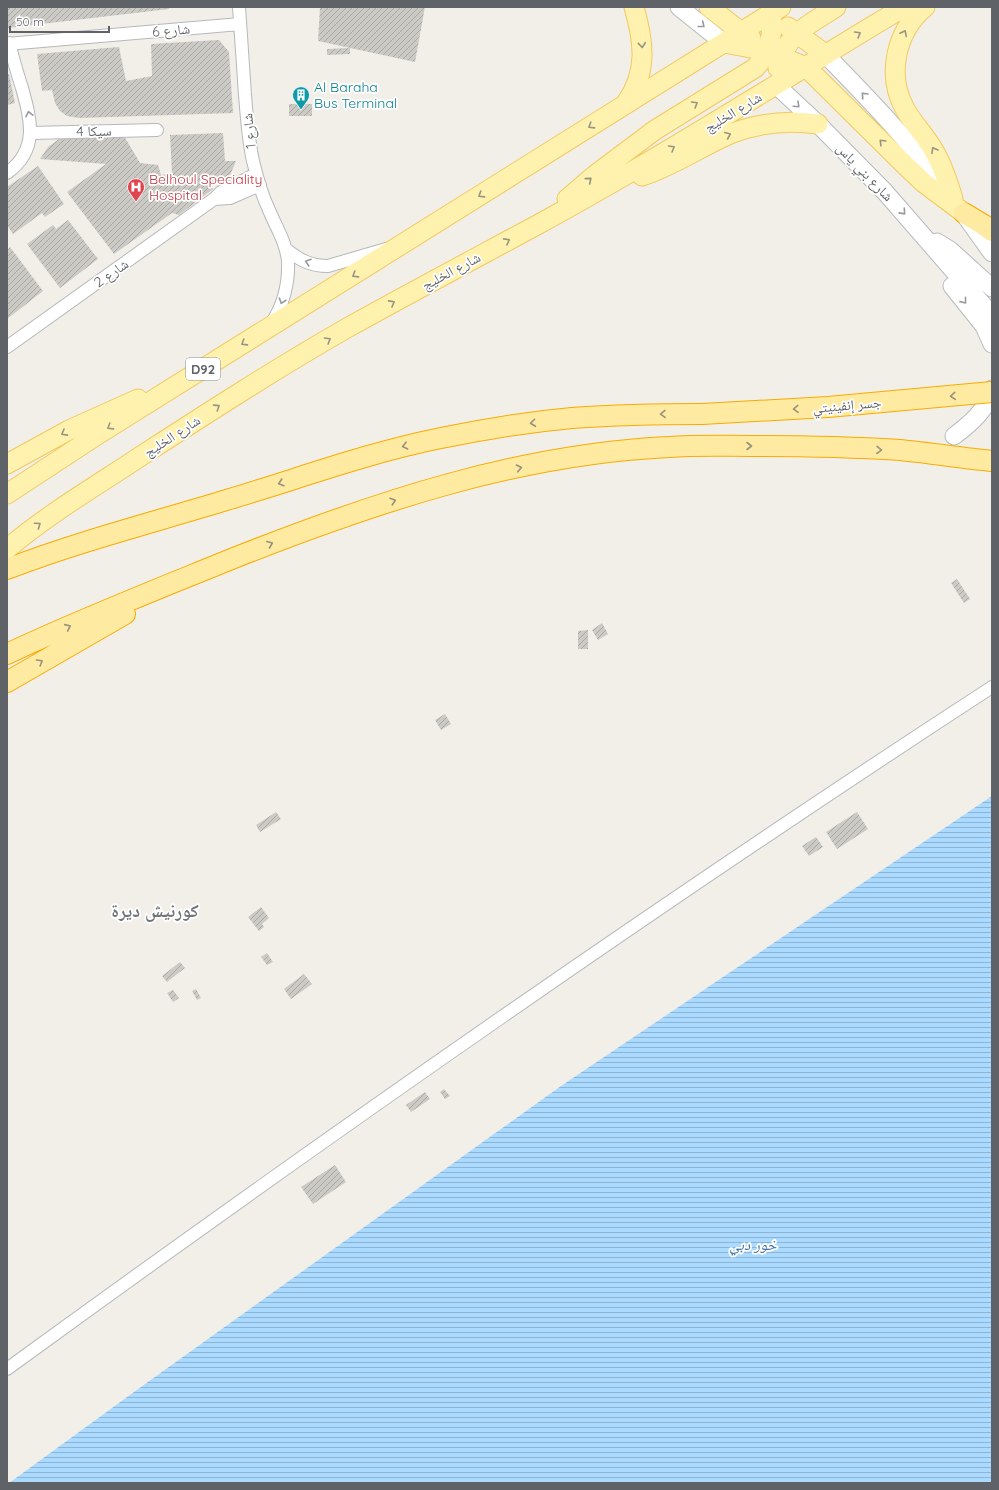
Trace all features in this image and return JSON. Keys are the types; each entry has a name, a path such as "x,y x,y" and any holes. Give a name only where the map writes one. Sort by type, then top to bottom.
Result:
{"highway":[{"path":"958,206 992,231"},
{"name":"جسر إنفينيتي","path":"7,569 70,547 241,496 346,462 439,438 514,425 572,418 702,414 828,407 992,391"},
{"path":"7,654 116,606 287,537 428,490 497,472 580,456 669,446 809,445 900,450 992,461"},
{"path":"7,682 133,610 234,558"}],"main road":[{"path":"624,105 636,85 642,63 642,41 634,7"},
{"path":"679,7 724,43 776,51 824,54"},
{"path":"709,7 741,32 806,67 924,183 958,206"},
{"path":"539,224 595,175 643,139 686,110 755,68 796,33 836,7"},
{"name":"شارع الخليج","path":"7,549 54,513 276,370 346,329 602,189 776,86 824,54 904,7"},
{"path":"926,7 911,21 901,39 896,62 895,80 904,108 926,138 943,167 958,206"},
{"path":"400,247 724,43 771,9"},
{"path":"771,9 796,33 824,54 913,148 992,253"},
{"path":"771,9 772,30 778,71 776,86"},
{"name":"شارع بني ياس","path":"724,43 776,86 818,124 885,192 992,315"},
{"path":"602,189 624,183 666,167 719,139 742,130 780,122 805,122 818,124"},
{"path":"921,233 950,250 992,288"},
{"path":"921,233 939,269 984,326 992,344"},
{"name":"D92","path":"7,494 50,465 177,385 400,247"},
{"path":"7,464 90,419 144,396 177,385"},
{"path":"954,436 982,410 992,391"}],"street":[{"name":"شارع 1","path":"239,7 248,135 258,179 269,211 286,249 288,273 284,297 280,308 268,329"},
{"name":"شارع 6","path":"8,43 240,24"},
{"path":"7,173 16,165 25,152 31,133 29,114 8,43"},
{"name":"4 سيكا","path":"31,133 157,130"},
{"name":"شارع 2","path":"7,347 214,200 230,198 258,179"},
{"path":"286,249 298,259 305,262 320,266 328,266 371,252 400,247"},
{"path":"7,1369 237,1203 620,936 877,762 992,687"}],"water":[{"name":"خور دبي","path":"992,796 992,1483 9,1483 561,1086"}],"building":[{"path":"7,7 169,7 169,9 7,28"},
{"path":"320,7 425,7 415,62 318,41"},
{"path":"219,40 229,52 233,113 79,118 67,116 60,111 55,103 52,90 42,91 37,54 119,47 126,81 152,76 151,44"},
{"path":"350,48 350,54 327,55 327,49"},
{"path":"7,74 9,74 15,103 7,105"},
{"name":"Al Baraha Bus Terminal","path":"289,104 312,104 312,116 289,116"},
{"name":"Belhoul Speciality Hospital","path":"223,133 225,161 236,161 228,180 223,179 211,187 213,189 179,215 172,213 114,254 67,192 106,164 40,159 48,147 59,139 124,136 140,163 158,165 161,175 172,173 170,135"},
{"path":"38,166 64,204 45,217 42,213 13,234 7,225 7,187"},
{"path":"68,220 98,259 60,288 27,244 53,225 56,229"},
{"path":"10,247 43,291 7,319 7,250"},
{"path":"957,579 970,599 964,603 951,583"},
{"path":"602,623 608,634 598,640 592,630"},
{"path":"588,630 588,649 578,649 578,631"},
{"path":"445,714 451,724 441,730 435,720"},
{"path":"276,812 281,819 260,832 256,825"},
{"path":"857,812 868,829 837,849 826,832"},
{"path":"816,837 823,847 809,856 802,846"},
{"path":"261,907 269,918 262,924 264,927 259,931 248,917"},
{"path":"267,953 273,962 267,965 261,957"},
{"path":"180,962 185,968 167,982 162,976"},
{"path":"304,974 312,984 291,999 284,989"},
{"path":"196,989 201,998 197,1000 192,991"},
{"path":"173,990 179,998 173,1002 167,993"},
{"path":"444,1089 450,1096 445,1099 440,1092"},
{"path":"425,1092 430,1099 411,1112 406,1105"},
{"path":"335,1165 346,1182 313,1204 301,1187"}],"place":[{"name":"Al Baraha Bus Terminal","path":"301,110"},
{"name":"Belhoul Speciality Hospital","path":"136,202"}],"district":[{"name":"كورنيش ديرة","path":"155,910"}]}
